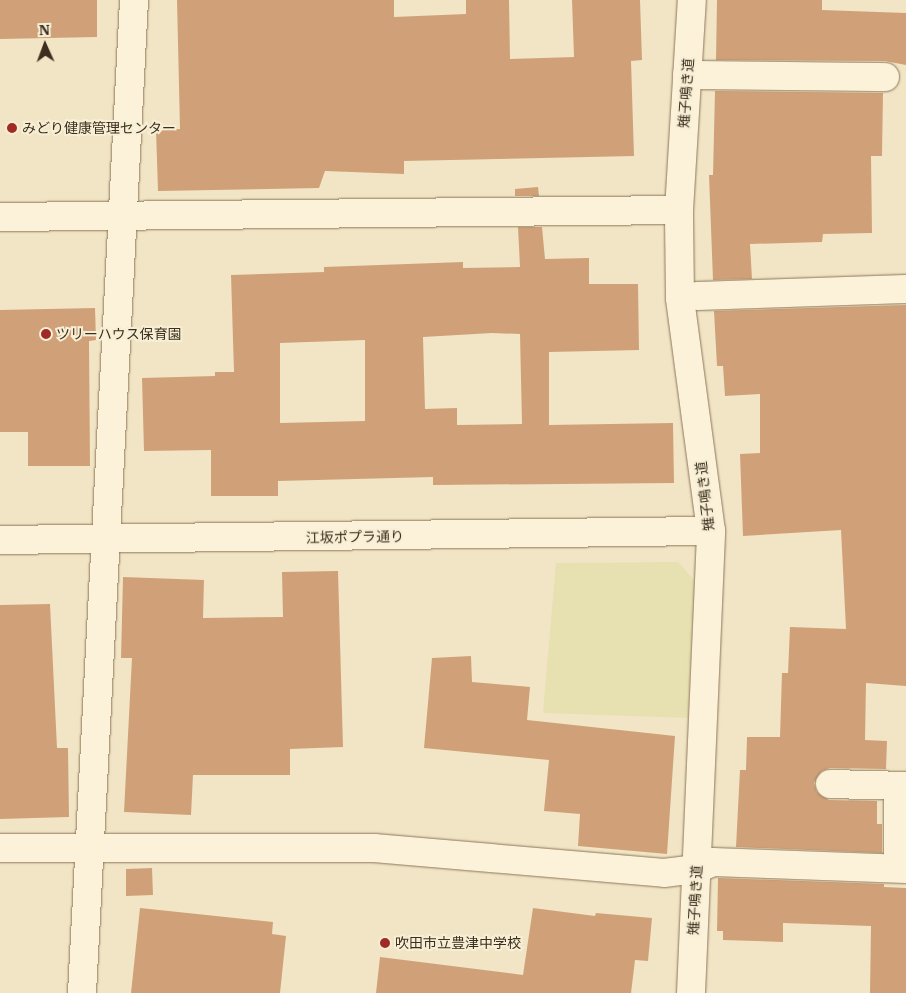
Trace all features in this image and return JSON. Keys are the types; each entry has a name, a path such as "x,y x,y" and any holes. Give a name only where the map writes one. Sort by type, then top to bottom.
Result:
{"street":[{"path":"82,993 88,846 124,216 134,0"},
{"name":"雉子鳴き道","path":"691,993 711,531 680,298 679,210 692,0"},
{"path":"687,75 886,77"},
{"path":"0,217 679,210"},
{"path":"697,296 906,288"},
{"name":"江坂ポプラ通り","path":"0,540 711,531"},
{"path":"0,848 88,846 374,848 664,873 697,869 713,862 902,868 902,786 830,784"}],"shaded area":[{"path":"678,562 695,581 688,718 543,713 556,563"}],"building":[{"path":"0,0 97,0 97,37 0,39"},
{"path":"177,0 394,0 394,17 466,14 466,0 509,0 510,59 574,57 572,0 640,0 642,60 631,61 634,156 404,161 404,174 325,171 319,188 158,191 156,130 180,129"},
{"path":"717,0 822,0 822,10 906,13 906,65 885,61 716,60"},
{"path":"715,91 883,93 882,156 871,156 872,233 823,234 822,242 750,244 752,279 713,280 709,175 713,175"},
{"path":"538,187 539,196 515,196 515,189"},
{"path":"518,227 542,227 545,259 589,258 589,284 638,284 639,350 549,352 549,425 673,423 674,483 433,485 433,477 278,481 278,496 211,496 211,450 144,451 142,378 215,376 215,372 234,372 231,275 324,272 324,267 463,262 463,268 520,267","holes":["492,333 520,334 522,424 457,425 457,408 425,409 423,337","365,340 365,421 280,423 280,343"]},
{"path":"906,305 906,686 866,683 865,740 887,741 886,769 830,768 822,771 814,783 817,792 829,800 877,801 877,824 882,824 882,853 736,847 740,770 746,770 747,737 780,737 782,673 788,673 790,627 846,629 841,530 743,536 740,454 760,453 760,394 725,396 723,366 717,366 714,311"},
{"path":"95,308 96,340 89,341 90,466 28,466 28,432 0,432 0,310"},
{"path":"338,571 343,747 290,749 290,775 193,775 191,815 124,812 132,658 121,658 123,577 204,580 203,618 283,617 282,572"},
{"path":"50,604 57,748 68,748 69,817 0,819 0,605"},
{"path":"471,656 472,682 530,687 527,720 675,736 667,854 578,846 580,814 544,811 549,760 424,748 432,658"},
{"path":"152,868 153,895 126,896 126,869"},
{"path":"718,878 884,884 884,887 906,888 906,993 870,993 871,926 783,923 783,942 723,940 723,931 717,931"},
{"path":"140,908 273,922 272,934 286,936 280,993 131,993"},
{"path":"533,908 595,916 596,913 652,918 648,961 635,960 631,993 376,993 380,957 523,975"}],"place":[{"name":"みどり健康管理センター","path":"12,128"},
{"name":"ツリーハウス保育園","path":"46,334"},
{"name":"吹田市立豊津中学校","path":"385,943"}]}
